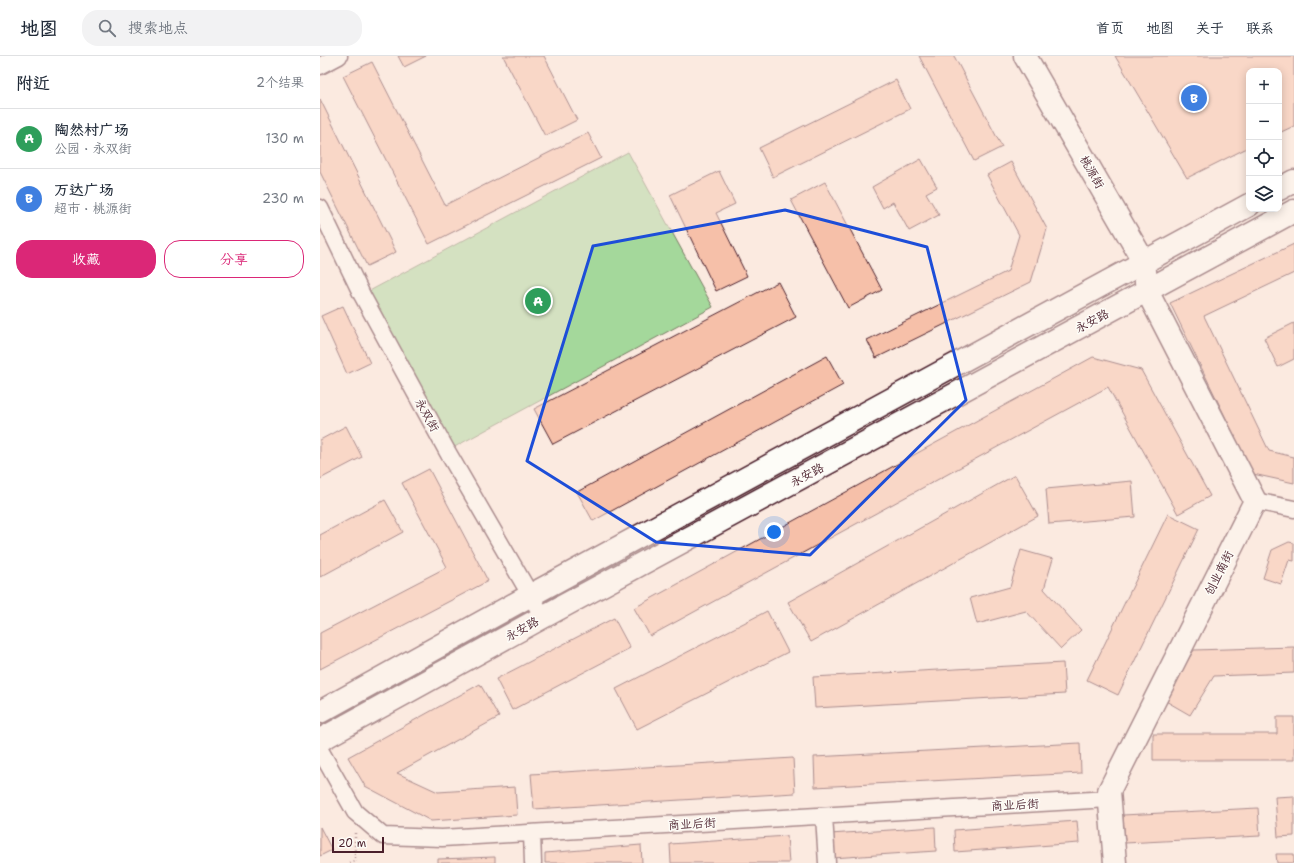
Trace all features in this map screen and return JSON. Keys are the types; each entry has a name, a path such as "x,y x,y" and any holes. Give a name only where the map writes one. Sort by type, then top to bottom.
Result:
{"street":[{"path":"320,66 339,56"},
{"name":"桃源街","path":"1025,56 1144,262 1147,291"},
{"path":"1282,187 1294,181"},
{"path":"320,712 530,595 1246,207"},
{"name":"永双街","path":"320,208 362,295 447,451 543,617"},
{"name":"永安路","path":"320,740 543,617 1294,211"},
{"path":"1147,291 1255,501 1294,510"},
{"name":"创业南街","path":"1115,863 1108,791 1255,501"},
{"name":"商业后街","path":"320,750 355,812 383,836 442,838 1109,799"},
{"path":"824,816 827,863"},
{"path":"532,833 533,863"}],"path":[{"path":"350,863 355,862 355,812"}],"highlighted area":[{"path":"785,210 927,247 966,400 810,555 656,542 527,461 593,246"}],"green space":[{"path":"628,152 713,307 447,451 362,295"}],"building":[{"path":"398,56 426,56 404,67"},
{"path":"503,56 544,56 577,120 545,136"},
{"path":"919,56 954,56 1002,147 974,161"},
{"path":"1115,56 1294,56 1294,126 1282,132 1282,68 1246,68 1246,148 1187,178"},
{"path":"372,62 445,205 588,133 601,158 429,244 343,76"},
{"path":"896,80 910,109 773,177 759,148"},
{"path":"320,99 396,252 367,266 320,172"},
{"path":"921,159 937,187 926,193 939,215 909,231 893,202 883,208 872,187"},
{"path":"1011,162 1047,229 1031,282 876,358 867,340 1008,271 1019,235 987,175"},
{"path":"719,171 735,204 716,213 747,276 716,291 670,195"},
{"path":"825,182 882,290 848,308 791,200"},
{"path":"1294,244 1294,273 1204,316 1269,451 1294,457 1294,483 1253,474 1170,303"},
{"path":"778,282 796,317 553,444 534,409"},
{"path":"343,306 370,363 347,374 321,316"},
{"path":"1294,323 1294,359 1278,367 1264,338"},
{"path":"827,356 843,385 593,521 577,492"},
{"path":"1093,357 1141,370 1210,496 1178,514 1108,387 650,636 634,608"},
{"path":"346,426 362,457 320,479 320,440"},
{"path":"429,469 488,581 320,669 320,633 447,567 402,483"},
{"path":"1015,475 1038,516 811,642 788,602"},
{"path":"1132,481 1135,517 1049,524 1046,489"},
{"path":"385,500 403,532 320,577 320,535"},
{"path":"1168,514 1199,529 1118,695 1087,680"},
{"path":"1289,542 1294,543 1294,561 1289,560 1281,584 1263,578 1272,550"},
{"path":"1021,550 1053,559 1044,589 1081,630 1061,649 1026,611 977,624 970,598 1010,587"},
{"path":"767,611 788,652 637,729 616,689"},
{"path":"614,618 630,648 512,710 496,679"},
{"path":"1294,647 1294,673 1214,676 1190,715 1164,700 1194,650"},
{"path":"1063,663 1065,694 815,708 813,677"},
{"path":"480,684 499,717 397,773 438,792 515,787 517,815 431,821 365,786 348,757"},
{"path":"1277,717 1294,717 1294,760 1153,760 1153,734 1277,734"},
{"path":"1080,743 1081,773 815,787 814,757"},
{"path":"793,758 795,793 534,809 531,774"},
{"path":"1294,796 1294,836 1278,837 1275,797"},
{"path":"1258,808 1260,836 1125,843 1123,815"},
{"path":"1077,821 1079,843 955,852 954,830"},
{"path":"320,827 332,850 320,856"},
{"path":"935,827 936,851 832,858 830,834"},
{"path":"787,836 789,863 671,863 670,844"},
{"path":"641,845 642,863 545,863 545,853"},
{"path":"1276,854 1294,854 1294,863 1277,863"},
{"path":"495,857 495,863 438,863 438,859"}],"place":[{"name":"万达广场","path":"1194,98"},
{"name":"陶然村广场","path":"538,301"}]}
